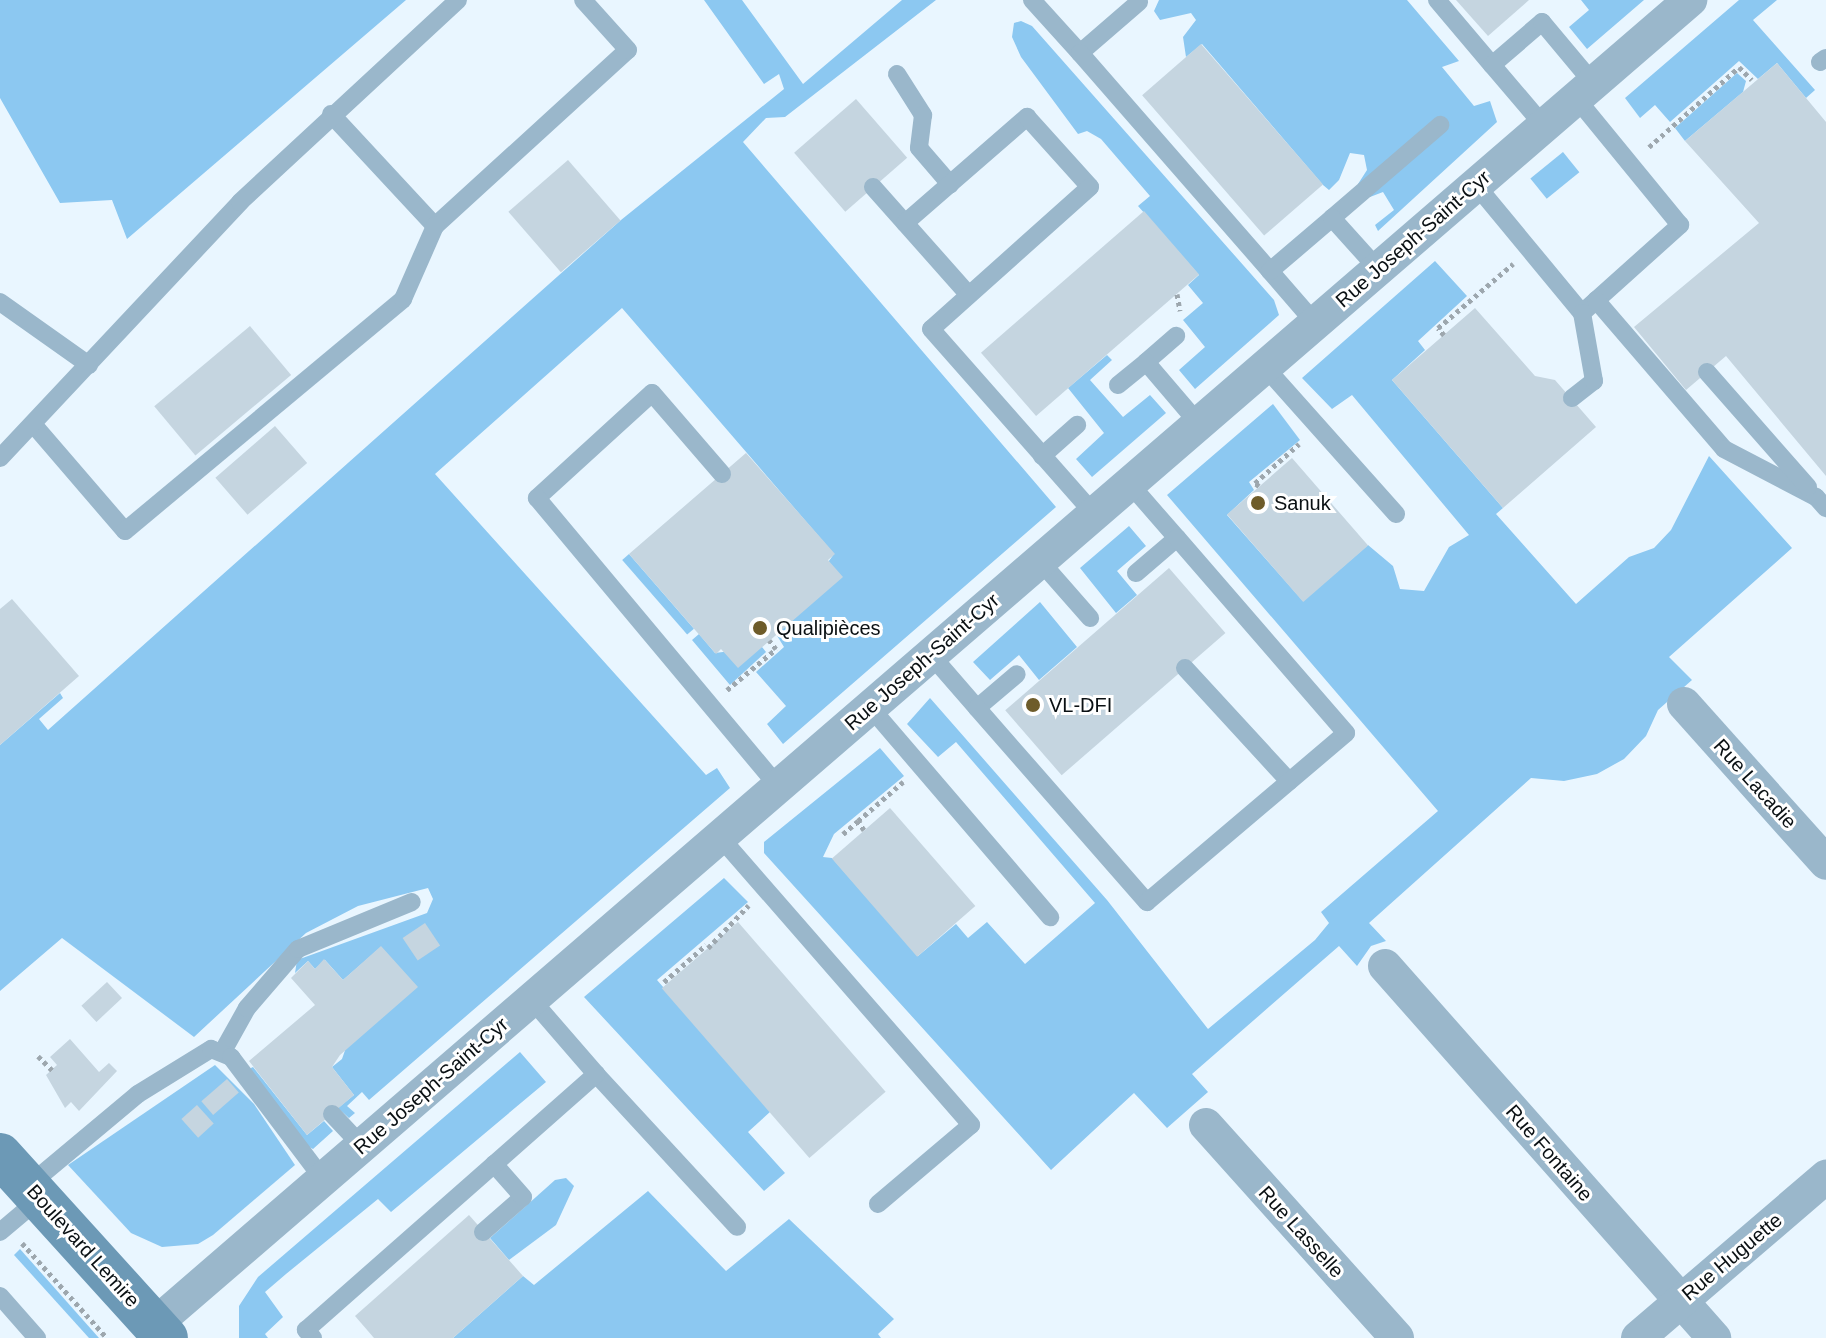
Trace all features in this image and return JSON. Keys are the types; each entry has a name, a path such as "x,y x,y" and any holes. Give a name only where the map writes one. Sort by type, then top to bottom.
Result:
{"main road":[{"name":"Boulevard Lemire","path":"23,1180 160,1331"}],"street":[{"name":"Rue Joseph-Saint-Cyr","path":"160,1331 361,1145 1690,0"},
{"name":"Rue Lacadie","path":"1684,704 1826,863"},
{"name":"Rue Fontaine","path":"1385,966 1714,1338"},
{"name":"Rue Lasselle","path":"1206,1125 1397,1338"},
{"name":"Rue Huguette","path":"1638,1338 1826,1177"}],"lane":[{"path":"0,457 331,114 458,0"},
{"path":"33,424 125,531 403,299 435,226 628,50 583,0"},
{"path":"1032,0 1315,323"},
{"path":"1437,0 1544,126"},
{"path":"1080,53 1139,2"},
{"path":"1492,65 1542,22 1630,163 1680,225 1589,306"},
{"path":"897,74 923,115 919,148 950,184"},
{"path":"331,114 435,226"},
{"path":"905,223 1027,117 1090,187 931,329 1094,514"},
{"path":"1270,271 1440,125"},
{"path":"1476,185 1530,250 1589,306 1724,449 1821,502"},
{"path":"873,187 969,295"},
{"path":"1332,218 1378,269"},
{"path":"0,302 89,365"},
{"path":"1572,398 1594,381 1589,306"},
{"path":"1118,385 1176,336"},
{"path":"1146,362 1199,424"},
{"path":"1265,367 1396,514"},
{"path":"1707,372 1821,502"},
{"path":"722,474 652,393 537,498 778,786"},
{"path":"1042,456 1077,425"},
{"path":"931,655 1147,902 1346,733 1129,483"},
{"path":"1136,573 1177,538"},
{"path":"1040,561 1090,618"},
{"path":"1185,668 1289,781"},
{"path":"977,708 1017,674"},
{"path":"870,707 1050,917"},
{"path":"720,837 971,1125 878,1204"},
{"path":"223,1051 247,1008 298,949 412,902"},
{"path":"531,999 737,1227"},
{"path":"223,1051 323,1179"},
{"path":"0,1232 23,1180 200,1052 223,1051"},
{"path":"313,1338 306,1330 596,1074"},
{"path":"332,1114 361,1145"},
{"path":"483,1232 523,1197 494,1164"},
{"path":"0,1296 37,1338"}],"path":[{"path":"1630,163 1739,67 1752,80"},
{"path":"1444,335 1438,328 1530,250"},
{"path":"1177,294 1182,300"},
{"path":"1259,486 1255,483 1293,449"},
{"path":"731,686 776,649 769,640"},
{"path":"843,834 907,779"},
{"path":"858,821 864,830"},
{"path":"664,982 707,946 739,913"},
{"path":"38,1056 52,1070"},
{"path":"23,1245 107,1338"}],"shaded area":[{"path":"0,0 406,0 127,239 112,200 60,203 0,98"},
{"path":"704,0 742,0 803,84 902,0 936,0 785,117 766,118 743,142 1056,507 783,744 767,724 786,706 756,672 784,647 776,634 834,554 622,308 435,474 706,775 717,768 730,788 369,1100 362,1092 347,1106 355,1113 349,1118 338,1108 354,1095 332,1067 342,1059 381,947 343,980 325,960 315,969 308,961 295,973 297,960 427,913 433,899 428,888 358,906 306,933 194,1037 62,938 0,991 0,745 60,693 63,698 39,719 48,730 621,220 784,89 779,74 764,84"},
{"path":"1159,0 1407,0 1459,61 1442,67 1474,106 1490,101 1497,122 1378,231 1375,225 1394,210 1383,192 1370,197 1358,184 1367,170 1364,155 1350,153 1339,180 1329,190 1202,44 1186,57 1183,37 1196,20 1191,13 1160,20 1154,11"},
{"path":"1581,0 1644,0 1587,49 1569,27 1589,10"},
{"path":"1739,0 1777,0 1753,20 1815,90 1806,98 1777,63 1758,79 1739,61 1670,122 1655,105 1640,118 1625,98"},
{"path":"1021,21 1032,26 1274,300 1279,315 1195,389 1179,370 1205,347 1183,320 1203,303 1188,285 1199,275 1138,206 1150,196 1101,139 1087,131 1078,134 1021,57 1012,37 1014,23"},
{"path":"1737,73 1746,81 1743,92 1685,141 1675,128"},
{"path":"1563,152 1579,172 1547,199 1530,178"},
{"path":"1435,261 1467,296 1418,341 1425,350 1392,380 1503,508 1496,514 1576,604 1629,557 1654,548 1671,530 1709,456 1792,548 1669,657 1692,680 1658,710 1646,736 1624,759 1597,774 1564,781 1531,778 1369,923 1386,941 1371,946 1357,966 1339,946 1192,1074 1208,1092 1167,1128 1134,1093 1051,1170 764,853 764,842 880,748 904,776 834,834 823,857 832,858 918,956 956,924 968,938 987,922 1025,964 1095,903 956,742 938,757 907,724 930,698 1107,900 1208,1029 1315,940 1329,923 1321,912 1438,811 1167,495 1273,404 1300,440 1249,482 1254,490 1227,515 1303,601 1368,545 1393,566 1400,589 1424,591 1449,547 1469,535 1352,395 1332,409 1302,378"},
{"path":"1107,355 1112,360 1090,380 1123,417 1150,395 1166,413 1092,477 1076,459 1104,433 1068,388"},
{"path":"1129,526 1146,546 1117,571 1137,595 1116,613 1080,568"},
{"path":"629,554 694,629 687,635 622,560"},
{"path":"1040,602 1077,647 1039,680 1019,655 990,680 973,662"},
{"path":"699,634 715,653 762,647 766,652 730,685 692,640"},
{"path":"724,878 748,902 657,980 771,1111 748,1132 785,1173 764,1191 584,997"},
{"path":"520,1052 546,1082 391,1212 378,1199 286,1274 265,1292 283,1317 265,1334 268,1338 239,1338 239,1306 258,1277"},
{"path":"215,1065 254,1104 295,1165 213,1235 198,1244 162,1247 131,1233 68,1165"},
{"path":"253,1067 307,1135 324,1121 333,1131 313,1149 307,1146 249,1069"},
{"path":"566,1178 574,1186 556,1225 509,1260 490,1238 555,1180"},
{"path":"648,1191 726,1271 789,1219 894,1319 878,1334 881,1338 453,1338 523,1276 534,1285"},
{"path":"20,1249 99,1338 89,1338 14,1255"}],"building":[{"path":"1456,0 1529,0 1488,36"},
{"path":"1201,44 1323,184 1264,236 1142,95"},
{"path":"1777,63 1826,122 1826,476 1726,356 1686,390 1634,327 1759,223 1685,141"},
{"path":"856,99 907,158 845,212 794,153"},
{"path":"568,160 620,220 561,272 508,212"},
{"path":"1144,211 1199,274 1036,416 981,353"},
{"path":"1475,308 1535,376 1555,380 1596,427 1503,508 1392,380"},
{"path":"250,326 291,375 195,455 154,406"},
{"path":"275,426 307,463 248,515 215,478"},
{"path":"746,453 835,554 828,560 843,577 738,668 721,649 716,654 629,554"},
{"path":"1292,458 1368,546 1303,602 1227,514"},
{"path":"1169,568 1225,633 1062,775 1005,710"},
{"path":"12,599 79,676 0,745 0,609"},
{"path":"890,808 975,906 917,957 832,859"},
{"path":"738,922 886,1092 809,1158 662,988"},
{"path":"425,923 440,945 418,960 403,938"},
{"path":"381,946 418,987 340,1055 332,1067 354,1095 307,1135 249,1061 315,1005 291,978 308,961 315,969 324,959 343,980"},
{"path":"107,982 122,998 96,1022 81,1006"},
{"path":"70,1039 99,1072 109,1063 117,1071 79,1111 71,1102 65,1108 46,1075 57,1065 50,1057"},
{"path":"227,1079 239,1093 213,1115 201,1101"},
{"path":"197,1105 214,1124 198,1138 181,1119"},
{"path":"469,1215 523,1276 453,1338 374,1338 355,1316"}],"place":[{"name":"Sanuk","path":"1258,503"},
{"name":"Qualipièces","path":"760,628"},
{"name":"VL-DFI","path":"1033,705"}]}
